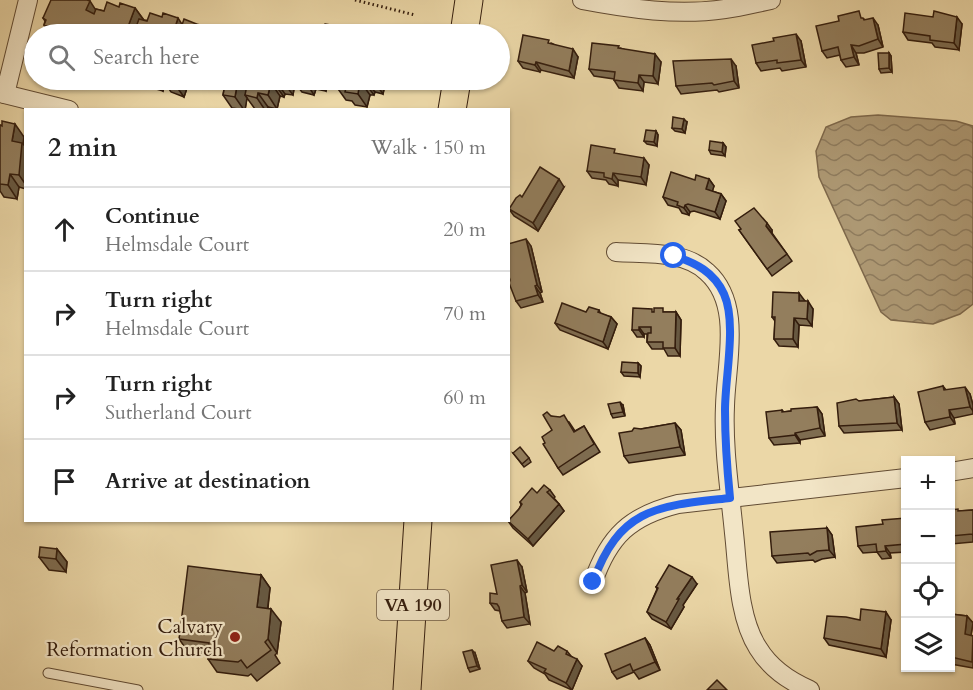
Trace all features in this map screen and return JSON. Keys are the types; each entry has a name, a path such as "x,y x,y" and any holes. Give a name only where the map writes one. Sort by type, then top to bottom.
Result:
{"main road":[{"path":"465,24 469,0"},
{"path":"452,108 455,90"},
{"name":"VA 190","path":"407,690 418,522"}],"street":[{"path":"28,0 3,94 61,108"},
{"path":"582,0 641,9 692,12 725,9 771,0"},
{"path":"616,252 674,256 695,263 713,277 725,296 730,323 725,407 726,453 743,604 751,634 770,665 796,684 810,690"},
{"path":"955,471 973,468"},
{"path":"593,582 601,560 614,539 624,528 645,514 678,504 901,479"}],"lane":[{"path":"48,673 138,690"}],"path":[{"path":"355,0 415,15"}],"water":[{"path":"878,115 956,121 973,126 973,304 960,314 933,324 891,320 881,312 819,177 816,151 826,127 851,117"}],"building":[{"path":"51,0 87,0 90,1 86,10 94,14 96,9 104,11 107,2 119,7 120,3 135,8 129,24 44,24 46,20 43,18"},
{"path":"859,11 864,20 873,18 878,39 859,46 851,45 854,57 841,60 838,47 822,51 816,26 839,21 838,16"},
{"path":"934,11 957,17 954,43 930,40 930,36 903,32 905,13 933,17"},
{"path":"150,13 162,17 163,13 178,18 176,24 137,24 139,19 147,21"},
{"path":"184,19 196,24 182,24"},
{"path":"796,34 801,60 756,63 752,45"},
{"path":"523,35 549,40 548,43 573,49 569,71 536,62 535,65 518,61"},
{"path":"592,43 655,54 653,76 639,75 638,83 614,80 615,72 589,69"},
{"path":"878,53 889,53 889,68 879,69"},
{"path":"731,59 734,81 714,85 712,83 676,86 673,61"},
{"path":"224,90 236,90 235,97 223,95"},
{"path":"246,90 269,90 268,95 258,93 257,98 245,95"},
{"path":"346,90 359,90 358,94 345,92"},
{"path":"673,117 684,119 682,129 672,128"},
{"path":"2,121 15,124 12,141 22,143 19,175 10,174 8,185 0,184 0,125 2,126"},
{"path":"646,130 656,131 654,142 644,141"},
{"path":"710,141 723,143 722,152 709,150"},
{"path":"591,145 615,149 614,153 644,158 641,177 613,173 612,179 604,177 604,173 587,171"},
{"path":"540,167 559,179 533,223 510,210 516,198 520,195 522,197"},
{"path":"671,172 695,180 696,175 709,179 706,189 721,194 715,212 688,204 684,208 677,205 678,202 663,197"},
{"path":"754,208 767,223 766,226 787,254 767,269 735,221"},
{"path":"526,239 538,295 516,301 510,286 510,243"},
{"path":"773,292 799,293 799,301 808,301 807,319 794,318 793,339 774,339"},
{"path":"562,303 586,312 589,307 611,317 603,342 555,323"},
{"path":"633,308 652,309 654,312 654,308 663,308 663,312 676,312 675,348 663,348 663,342 647,342 651,327 639,327 639,330 632,330"},
{"path":"622,362 638,363 638,373 621,372"},
{"path":"943,386 944,390 965,387 970,407 949,410 950,417 925,422 918,392"},
{"path":"894,397 897,423 839,426 837,403 856,399 859,401"},
{"path":"620,402 623,412 611,414 608,404"},
{"path":"817,407 820,428 795,433 795,435 769,438 766,412"},
{"path":"547,412 551,416 564,415 574,432 584,426 594,444 558,468 543,444 545,443 542,437 552,430 543,415"},
{"path":"675,423 680,447 624,456 619,433 632,431 634,428 641,429"},
{"path":"520,447 529,458 522,464 513,453"},
{"path":"544,485 550,490 547,492 559,504 528,539 509,522 522,504 520,502 532,488 537,493"},
{"path":"955,509 973,510 973,535 955,536"},
{"path":"901,518 901,544 885,546 886,551 877,552 876,544 858,546 856,527 883,524 882,520"},
{"path":"827,528 829,550 817,551 810,555 808,553 772,556 770,532"},
{"path":"40,547 57,549 56,559 39,557"},
{"path":"517,560 522,585 520,586 524,617 502,621 497,604 490,603 490,593 497,594 491,565"},
{"path":"669,565 692,577 677,599 679,599 666,622 647,612 658,588 656,587"},
{"name":"Calvary Reformation Church","path":"188,566 261,575 257,607 271,609 268,639 265,642 271,650 247,668 241,660 238,662 208,659 209,643 179,639"},
{"path":"861,609 886,612 881,649 824,638 827,616 860,620"},
{"path":"955,614 967,616 965,634 973,636 972,662 955,658"},
{"path":"645,638 655,662 633,671 630,664 612,672 605,654"},
{"path":"537,642 554,651 558,646 567,651 566,654 577,659 566,683 544,672 546,669 528,661"},
{"path":"472,650 477,666 468,668 463,652"},
{"path":"717,680 727,690 707,690"}],"place":[{"name":"Calvary Reformation Church","path":"235,637"}],"route":[{"path":"593,582 608,546 624,528 645,514 678,504 730,498 725,407 730,316 725,296 707,271 695,263 674,256"}]}
